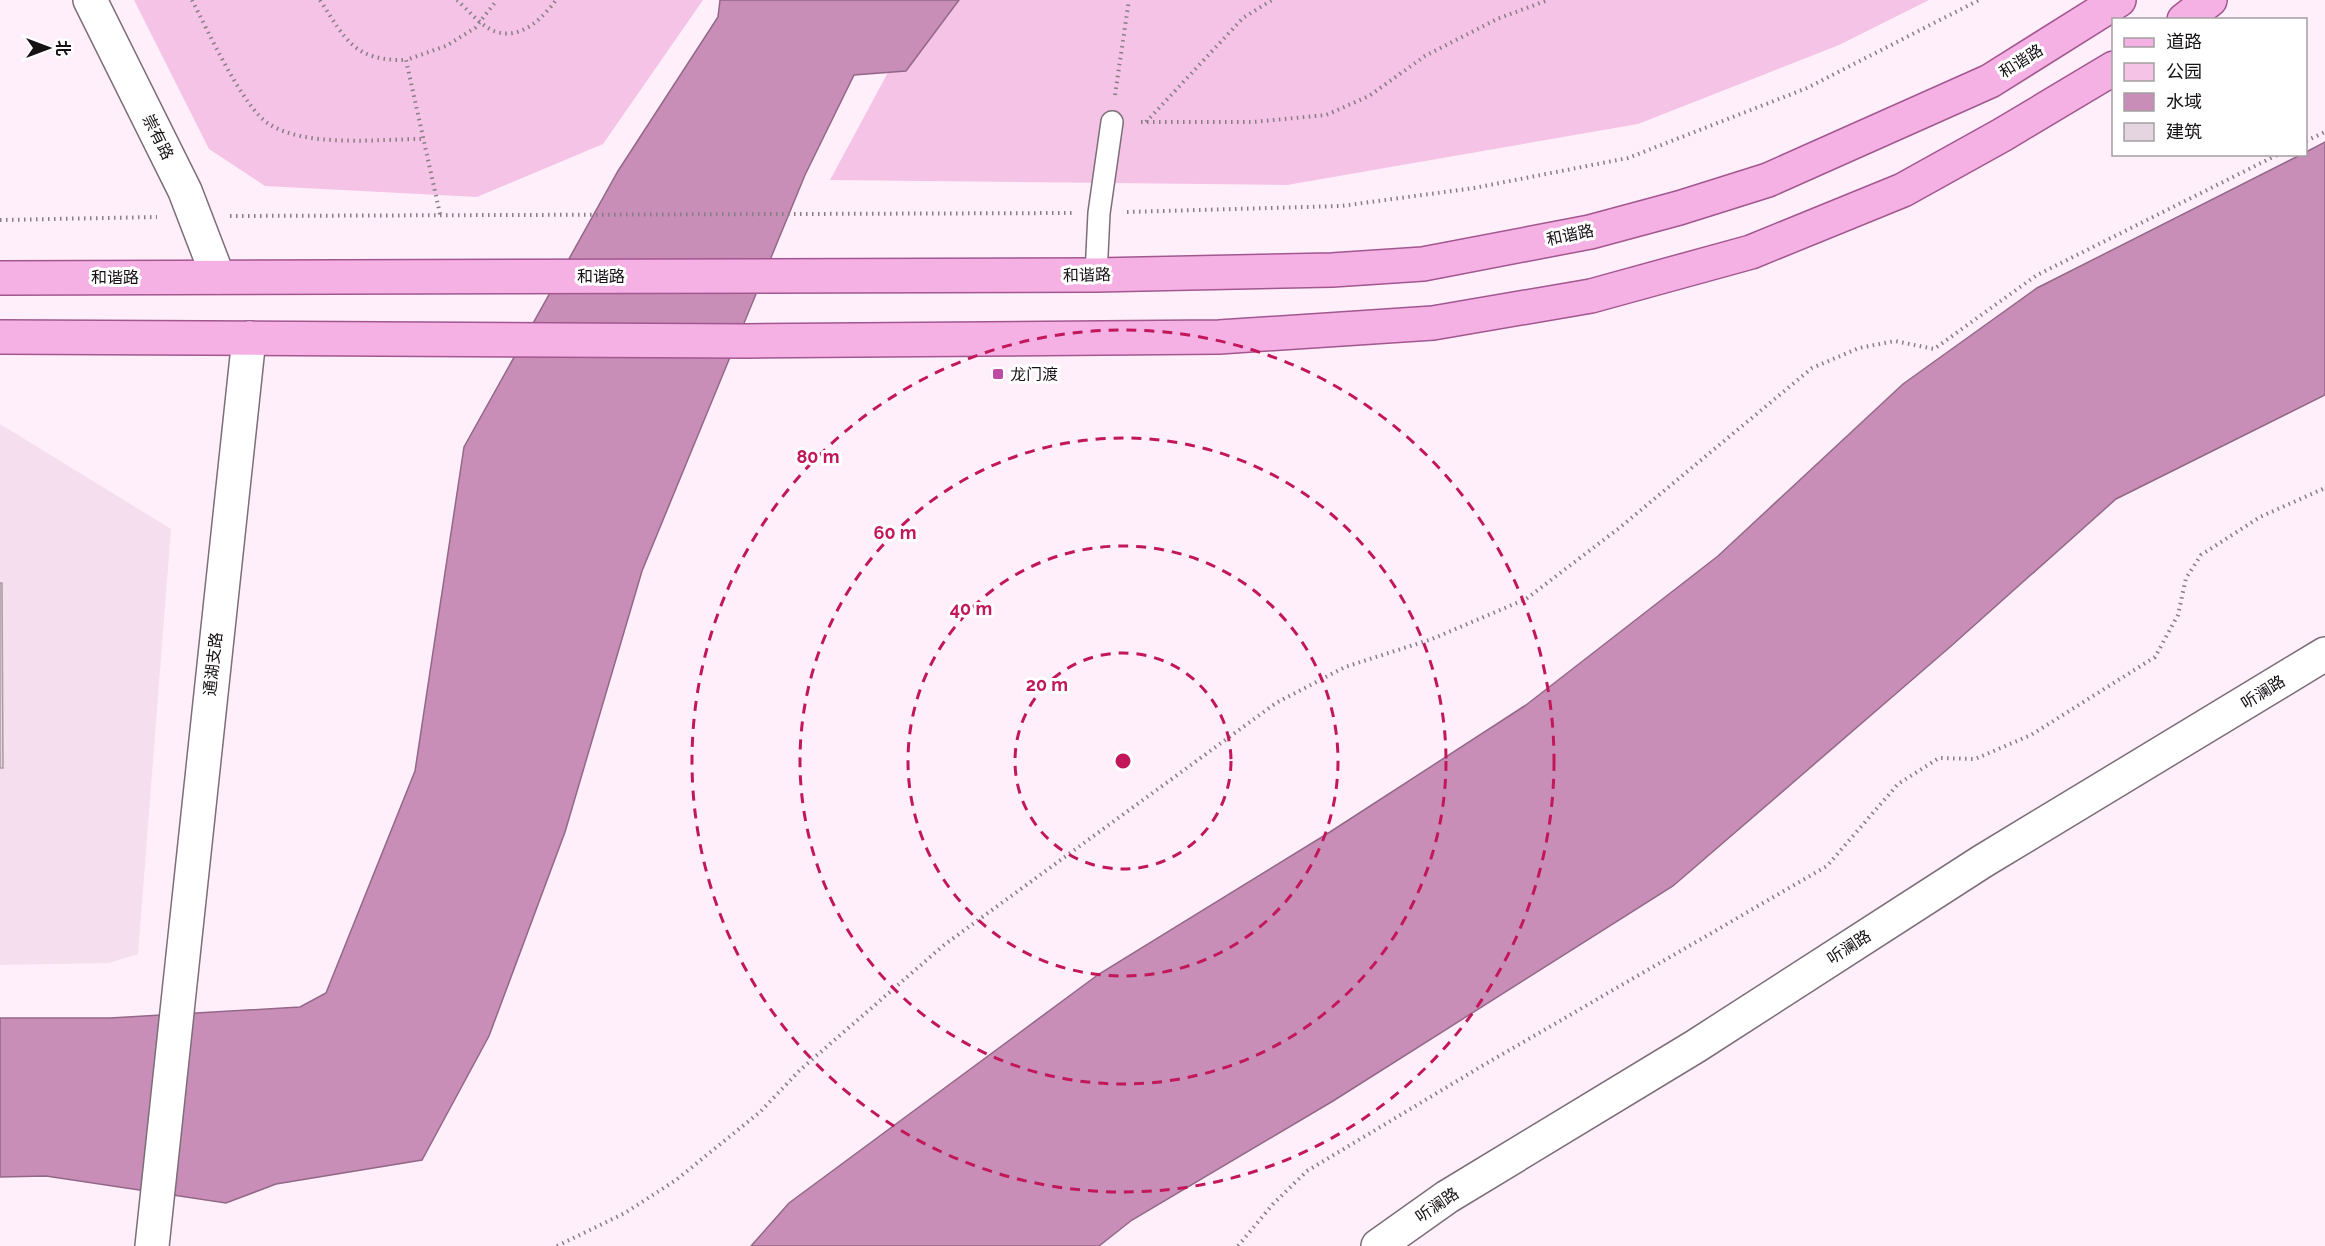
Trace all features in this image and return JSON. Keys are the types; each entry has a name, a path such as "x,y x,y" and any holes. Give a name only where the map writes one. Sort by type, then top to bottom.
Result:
{"main road":[{"name":"和谐路","path":"0,278 1096,275 1332,270 1423,264 1590,232 1768,180 1990,81 2119,0"},
{"path":"2187,18 2210,0"},
{"path":"0,337 747,340 1207,337 1302,333 1433,323 1591,296 1750,252 1903,190 2002,135 2112,69"}],"street":[{"name":"崇有路","path":"90,0 196,216 218,277"},
{"name":"通湖支路","path":"152,1246 177,990 262,338"},
{"name":"听澜路","path":"1378,1246 1447,1197 1696,1046 1983,861 2325,654"}],"lane":[{"path":"1096,275 1099,213 1112,122"}],"path":[{"path":"192,0 245,97 268,124 299,136 348,140 422,139"},
{"path":"320,0 349,44 380,61 406,60 446,46 475,28 497,0"},
{"path":"457,0 493,31 516,34 542,19 556,0"},
{"path":"1129,0 1112,122 1252,122 1326,115 1369,96 1425,56 1497,19 1548,0"},
{"path":"1146,122 1243,18 1272,0"},
{"path":"0,220 440,214 1099,213 1341,206 1474,188 1628,158 1807,88 1979,0"},
{"path":"406,60 440,214"},
{"path":"2307,141 2325,132"},
{"path":"557,1246 624,1214 676,1180 760,1112 800,1070 944,945 1276,703 1345,667 1432,639 1526,599 1618,529 1812,368 1859,348 1895,341 1934,349 2037,275 2274,156"},
{"path":"1238,1246 1273,1204 1307,1171 1482,1066 1827,866 1898,784 1906,778 1939,758 1975,759 2031,735 2156,657 2178,615 2186,578 2201,555 2260,517 2325,488"}],"shaded area":[{"path":"0,424 171,529 138,954 109,963 0,965"}],"green space":[{"path":"134,0 703,0 603,144 477,197 265,186 209,149"},
{"path":"927,0 1929,0 1839,45 1638,124 1287,185 830,180"}],"water":[{"path":"720,0 959,0 906,71 854,75 805,175 642,571 565,832 489,1036 422,1160 276,1184 226,1203 46,1176 0,1177 0,1018 110,1018 300,1007 326,993 415,771 464,447 618,171 718,17"},
{"path":"2325,142 2325,395 2116,499 1950,647 1673,886 1333,1101 1132,1220 1099,1246 751,1246 789,1203 1099,974 1330,832 1526,705 1718,556 1903,384 2037,288 2298,156 2307,156 2307,151"}],"building":[{"path":"0,583 2,583 3,768 0,768"},
{"path":"0,583 2,583 3,768 0,768"}],"place":[{"name":"龙门渡","path":"998,374"}]}
